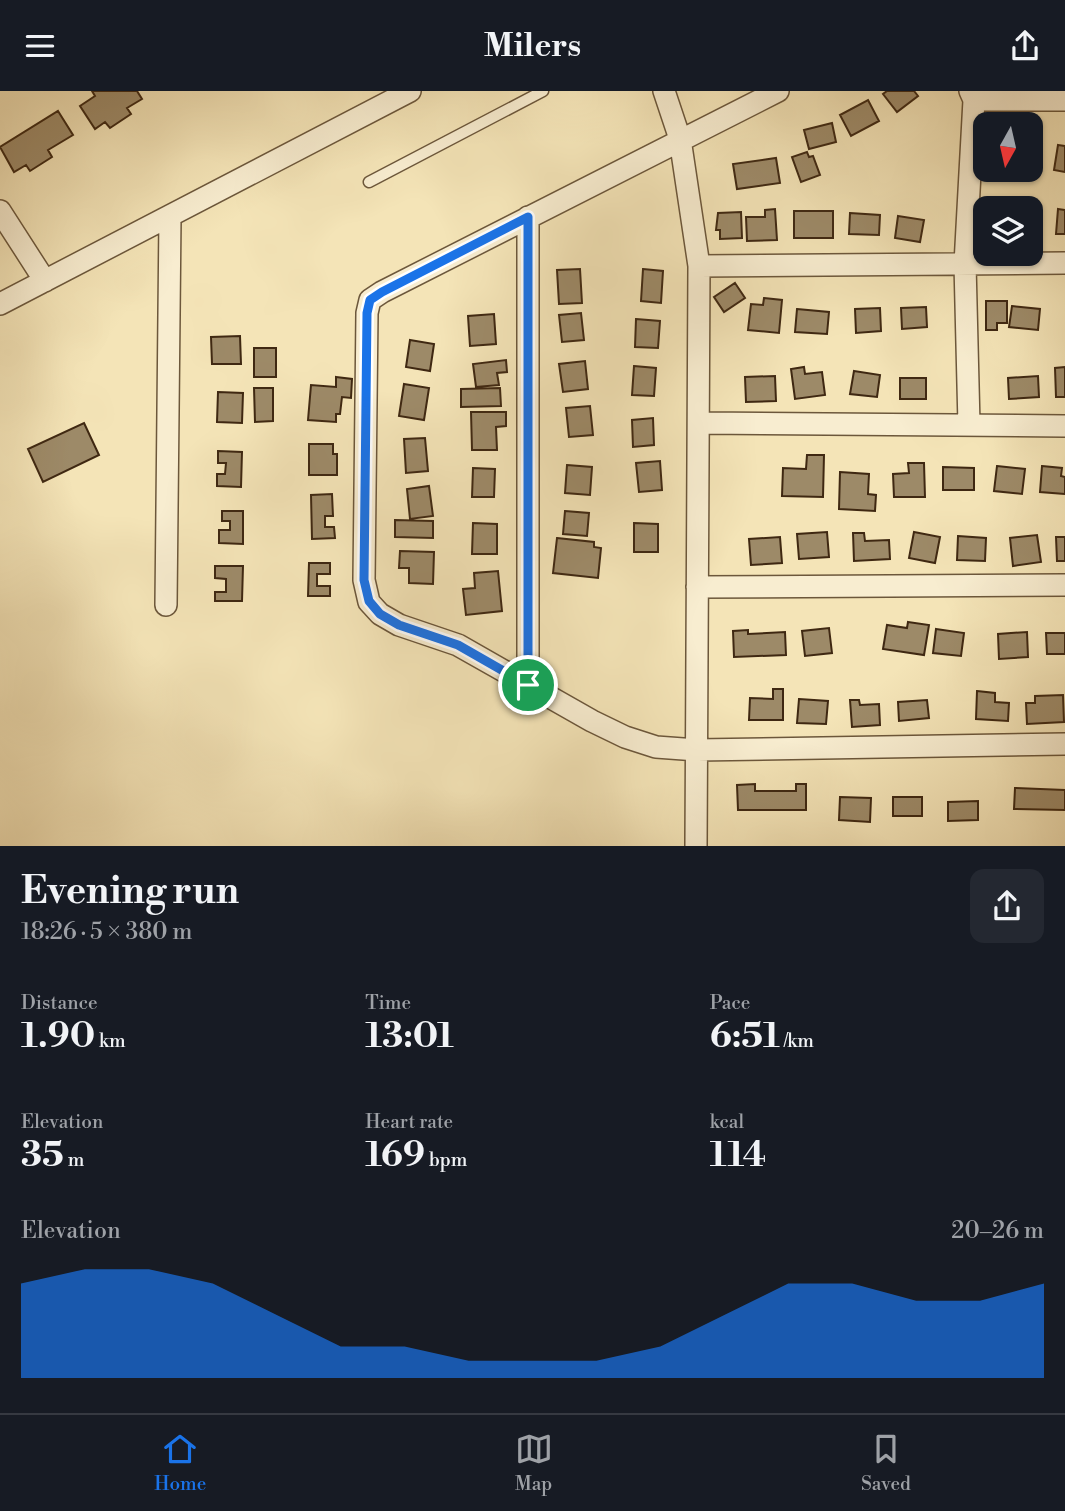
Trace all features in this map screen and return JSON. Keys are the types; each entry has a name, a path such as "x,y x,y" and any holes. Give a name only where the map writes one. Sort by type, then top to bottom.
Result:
{"street":[{"path":"0,304 410,91"},
{"path":"664,91 680,139 699,266 696,846"},
{"path":"778,91 370,300 367,313 364,580 369,601 380,614 399,625 458,645 625,737 656,747 696,750 1065,744"},
{"path":"969,425 965,264 972,95 1065,100"},
{"path":"0,211 45,281"},
{"path":"166,605 170,217"},
{"path":"528,217 528,685"},
{"path":"699,266 1065,263"},
{"path":"699,423 1065,426"},
{"path":"697,587 1065,585"}],"lane":[{"path":"369,182 542,91"}],"building":[{"path":"92,91 137,91 142,99 127,108 131,114 110,128 105,122 95,129 80,106 95,96"},
{"path":"887,91 914,91 918,96 897,112 883,94"},
{"path":"868,100 879,121 851,136 840,115"},
{"path":"58,111 73,135 48,150 52,157 30,171 26,165 14,172 0,147"},
{"path":"832,123 836,142 809,149 804,130"},
{"path":"1058,145 1065,146 1065,172 1054,170"},
{"path":"807,152 809,157 813,156 820,175 801,182 792,157"},
{"path":"776,158 780,183 737,189 733,164"},
{"path":"775,209 777,240 747,241 746,217 765,217 765,210"},
{"path":"1058,209 1065,210 1065,234 1056,234"},
{"path":"794,211 833,211 833,238 794,238"},
{"path":"741,212 742,238 720,239 720,230 716,230 718,213"},
{"path":"850,213 880,215 879,235 849,234"},
{"path":"898,216 924,220 920,242 895,238"},
{"path":"580,269 582,303 559,304 557,270"},
{"path":"643,269 663,271 661,303 641,301"},
{"path":"735,283 745,298 724,312 714,297"},
{"path":"764,298 782,300 779,333 748,330 751,304 763,305"},
{"path":"986,301 1007,301 1007,323 997,323 997,330 986,330"},
{"path":"1012,306 1040,309 1038,330 1009,327"},
{"path":"926,307 927,327 902,329 901,308"},
{"path":"880,308 881,331 856,333 855,309"},
{"path":"797,309 829,312 827,334 795,332"},
{"path":"581,313 584,340 562,342 559,315"},
{"path":"494,314 496,344 470,346 468,316"},
{"path":"636,319 660,321 658,348 635,347"},
{"path":"240,336 241,364 212,364 211,337"},
{"path":"410,340 434,344 430,371 406,367"},
{"path":"254,348 276,348 276,377 254,377"},
{"path":"506,360 507,372 497,373 499,385 476,387 473,364"},
{"path":"585,361 588,389 563,392 559,364"},
{"path":"634,366 656,368 654,396 632,395"},
{"path":"804,367 805,374 822,372 825,395 795,399 791,369"},
{"path":"1065,367 1065,397 1056,397 1055,368"},
{"path":"854,371 880,375 877,397 850,394"},
{"path":"775,376 776,401 746,402 745,377"},
{"path":"1038,376 1039,397 1009,399 1008,378"},
{"path":"336,377 352,379 351,398 342,397 336,422 308,420 311,385 336,387"},
{"path":"900,378 926,378 926,399 900,399"},
{"path":"404,384 429,388 424,420 399,416"},
{"path":"254,388 273,388 273,421 255,422"},
{"path":"500,388 501,406 461,407 461,389"},
{"path":"218,392 243,393 242,423 217,422"},
{"path":"590,406 593,435 569,437 566,408"},
{"path":"471,412 506,412 506,426 496,427 497,450 472,450"},
{"path":"653,418 654,445 633,447 632,420"},
{"path":"84,423 99,455 43,482 28,449"},
{"path":"425,438 428,471 406,473 404,439"},
{"path":"309,444 333,444 333,454 337,454 337,475 309,475"},
{"path":"218,451 242,452 241,487 217,486 217,474 225,474 226,463 218,463"},
{"path":"807,455 824,455 823,497 782,496 783,468 806,469"},
{"path":"660,461 662,490 639,492 636,463"},
{"path":"908,463 924,463 925,497 894,497 893,474 909,473"},
{"path":"567,465 592,467 590,495 565,493"},
{"path":"997,466 1025,469 1022,494 994,491"},
{"path":"1042,466 1062,468 1065,494 1040,492"},
{"path":"943,467 974,468 974,490 943,490"},
{"path":"473,468 495,469 494,497 472,497"},
{"path":"840,472 869,474 868,494 876,495 875,511 839,509"},
{"path":"429,486 433,516 410,519 407,489"},
{"path":"332,494 333,516 325,516 325,527 334,527 335,538 312,539 311,495"},
{"path":"222,511 243,511 243,544 219,543 219,530 230,530 230,521 222,521"},
{"path":"565,511 589,513 587,536 563,534"},
{"path":"395,520 433,521 433,538 395,537"},
{"path":"473,523 497,524 497,554 472,554"},
{"path":"634,523 658,524 658,552 634,552"},
{"path":"827,532 829,557 799,559 797,534"},
{"path":"914,532 940,537 935,563 909,558"},
{"path":"853,533 864,533 865,541 889,540 890,559 854,561"},
{"path":"1037,535 1041,562 1013,566 1010,538"},
{"path":"958,536 986,538 985,561 957,560"},
{"path":"780,537 782,563 751,565 749,539"},
{"path":"1056,537 1065,537 1065,561 1057,561"},
{"path":"557,538 594,542 594,547 601,548 598,578 553,573"},
{"path":"400,551 434,552 433,584 409,583 409,568 399,568"},
{"path":"309,563 330,563 330,574 317,574 317,586 330,586 330,596 308,596"},
{"path":"215,566 243,566 242,601 215,601 215,592 226,592 226,579 215,578"},
{"path":"498,571 502,611 466,615 463,589 475,588 474,573"},
{"path":"908,622 929,625 924,655 883,649 887,625 907,628"},
{"path":"829,628 832,653 805,656 802,631"},
{"path":"936,629 964,633 961,656 933,653"},
{"path":"748,630 748,634 785,632 786,655 734,657 733,631"},
{"path":"1027,632 1028,657 999,659 998,634"},
{"path":"1046,633 1065,633 1065,654 1047,654"},
{"path":"773,689 783,689 783,720 749,720 750,698 773,699"},
{"path":"977,691 995,693 995,702 1009,703 1008,721 976,719"},
{"path":"1063,695 1064,722 1027,724 1026,703 1035,703 1035,696"},
{"path":"799,699 828,701 826,724 797,723"},
{"path":"850,700 859,700 860,705 879,704 880,725 852,727"},
{"path":"927,700 929,718 899,721 898,702"},
{"path":"755,784 755,791 796,791 796,784 806,784 806,810 738,810 737,785"},
{"path":"1015,788 1065,790 1065,810 1014,809"},
{"path":"840,797 871,798 870,822 839,820"},
{"path":"893,797 922,797 922,816 893,816"},
{"path":"978,801 978,820 948,821 948,802"}],"route":[{"path":"528,217 528,685 458,645 399,625 380,614 369,601 364,580 367,313 370,300 528,217"}]}
